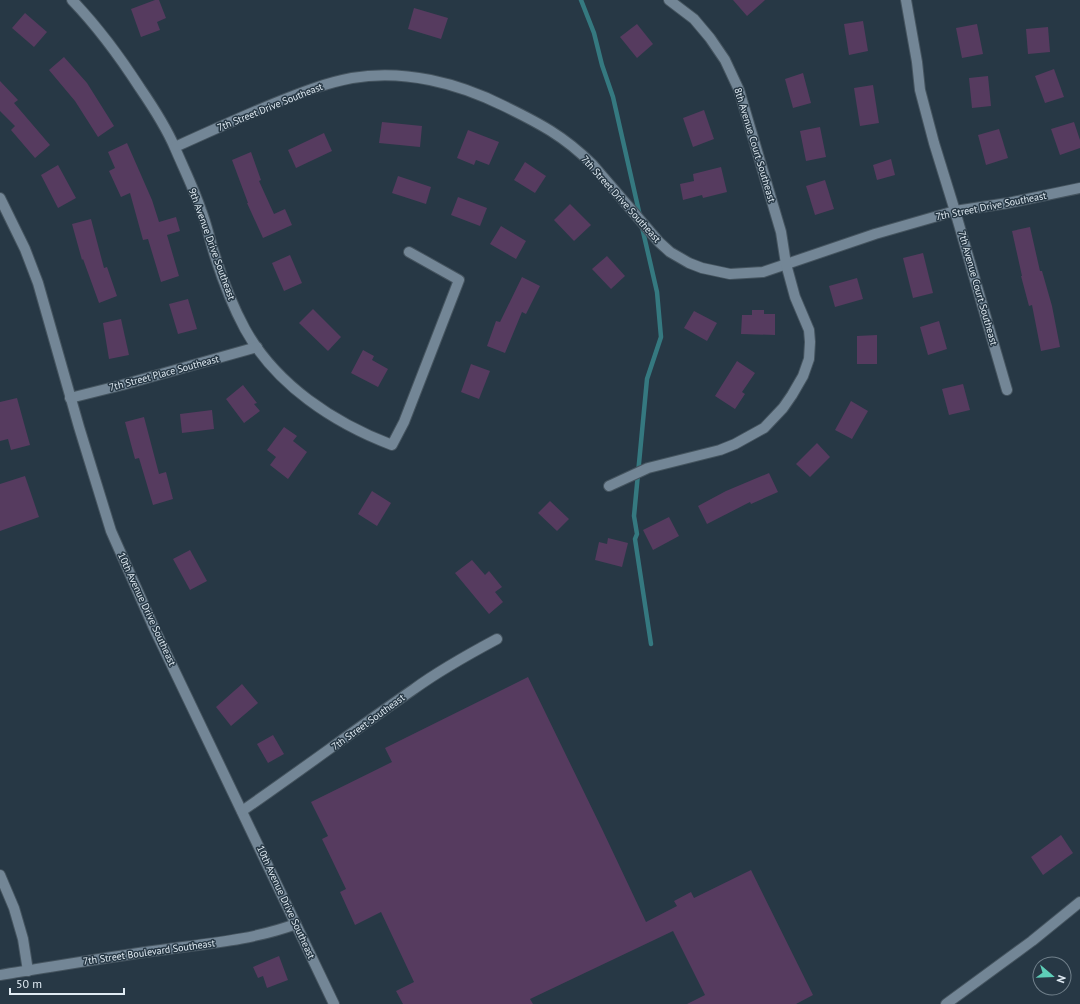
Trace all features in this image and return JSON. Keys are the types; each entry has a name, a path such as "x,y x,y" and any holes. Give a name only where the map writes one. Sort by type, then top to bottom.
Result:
{"street":[{"name":"9th Avenue Drive Southeast","path":"73,0 127,68 155,110 175,147 202,210 227,290 245,329 257,347 283,377 319,407 354,428 392,445 404,422 459,280 409,252"},
{"name":"8th Avenue Court Southeast","path":"610,486 648,468 672,461 705,455 736,444 764,428 783,408 792,395 803,376 809,359 809,330 795,297 786,264 781,232 740,90 710,38 694,19 669,0"},
{"name":"7th Avenue Court Southeast","path":"906,0 917,62 920,90 1007,390"},
{"name":"7th Street Drive Southeast","path":"175,147 272,104 329,83 377,75 426,79 459,88 492,100 539,123 560,136 592,164 659,242 670,252 689,263 714,272 741,274 763,272 875,234 955,211 1008,203 1080,188"},
{"name":"10th Avenue Drive Southeast","path":"0,198 26,249 38,283 70,398 111,531 154,628 334,1004"},
{"name":"7th Street Place Southeast","path":"70,398 257,347"},
{"name":"7th Street Southeast","path":"242,811 414,688 497,638"},
{"path":"0,875 14,908 23,939 28,971"},
{"path":"946,1004 1032,941 1080,902"},
{"name":"7th Street Boulevard Southeast","path":"0,975 252,937 274,932 296,924"}],"building":[{"path":"155,0 159,0 166,18 157,22 160,30 141,37 131,9"},
{"path":"733,0 765,0 747,16"},
{"path":"414,8 448,18 441,39 408,29"},
{"path":"25,13 47,32 34,47 12,28"},
{"path":"863,21 868,51 849,55 844,24"},
{"path":"637,24 653,44 637,58 620,37"},
{"path":"977,24 983,54 962,58 956,28"},
{"path":"1048,27 1050,52 1028,54 1026,29"},
{"path":"64,57 87,83 114,126 98,137 75,101 49,70"},
{"path":"1054,69 1064,97 1045,103 1035,76"},
{"path":"803,73 811,103 793,108 785,79"},
{"path":"988,76 991,106 972,108 969,78"},
{"path":"0,81 18,100 14,103 50,145 35,158 11,130 15,126 0,111"},
{"path":"873,85 879,123 860,126 854,88"},
{"path":"704,110 714,139 693,147 683,118"},
{"path":"382,122 422,126 420,147 379,143"},
{"path":"1074,122 1080,140 1080,148 1060,155 1051,129"},
{"path":"820,127 826,157 806,161 800,131"},
{"path":"999,129 1008,158 986,165 978,135"},
{"path":"468,130 499,142 489,165 476,160 474,165 457,158"},
{"path":"324,133 332,151 296,168 288,150"},
{"path":"127,143 152,200 159,222 176,217 180,231 167,235 179,276 161,282 148,239 143,240 130,193 121,197 109,171 115,168 108,152"},
{"path":"251,152 261,180 259,181 274,214 285,209 292,225 263,238 247,203 232,160"},
{"path":"891,159 895,175 877,180 873,165"},
{"path":"525,162 546,176 535,193 514,180"},
{"path":"58,165 76,198 58,208 41,175"},
{"path":"721,167 727,192 703,198 702,195 683,200 680,184 694,181 693,174"},
{"path":"398,176 431,187 426,204 392,193"},
{"path":"825,180 834,209 815,215 806,186"},
{"path":"458,197 487,208 480,226 451,215"},
{"path":"570,204 591,225 574,241 554,220"},
{"path":"91,219 104,268 107,267 117,296 99,303 83,259 82,260 72,224"},
{"path":"501,226 526,241 516,259 490,244"},
{"path":"1030,227 1040,271 1042,271 1052,306 1060,347 1041,351 1032,305 1029,306 1012,231"},
{"path":"923,253 933,293 913,298 903,258"},
{"path":"290,255 302,283 284,291 272,263"},
{"path":"607,256 625,276 611,289 592,269"},
{"path":"522,277 540,286 526,314 522,312 505,353 487,346 496,321 500,322"},
{"path":"857,278 863,299 835,307 829,286"},
{"path":"188,299 197,329 178,334 169,304"},
{"path":"313,309 341,337 328,351 299,323"},
{"path":"752,310 764,310 764,314 775,314 775,335 741,334 742,315 752,315"},
{"path":"694,311 717,323 707,341 684,328"},
{"path":"121,319 129,355 109,359 103,323"},
{"path":"939,321 947,349 928,355 920,327"},
{"path":"877,335 877,364 857,364 857,336"},
{"path":"363,350 374,356 372,360 388,369 378,387 351,373"},
{"path":"737,361 755,373 742,392 745,394 735,409 715,396"},
{"path":"471,364 490,371 479,399 461,392"},
{"path":"963,384 970,410 949,415 942,389"},
{"path":"243,385 257,403 254,404 260,411 244,423 226,399"},
{"path":"17,398 30,445 11,450 8,439 0,441 0,402"},
{"path":"851,401 868,411 852,439 835,430"},
{"path":"212,410 214,429 182,433 180,414"},
{"path":"144,417 159,474 166,472 173,499 153,505 139,458 135,459 125,422"},
{"path":"284,427 297,436 293,441 307,452 288,479 270,465 276,457 267,450"},
{"path":"817,443 830,457 810,477 796,464"},
{"path":"769,473 778,492 751,504 750,502 707,524 698,506 726,491"},
{"path":"25,476 39,517 0,531 0,484"},
{"path":"372,491 391,503 377,526 358,514"},
{"path":"550,501 569,519 557,531 538,513"},
{"path":"669,517 679,536 653,550 643,530"},
{"path":"608,538 628,543 622,567 595,560 599,542 607,544"},
{"path":"190,550 207,581 190,590 173,559"},
{"path":"472,560 485,575 489,571 502,587 495,592 503,602 489,614 455,573"},
{"path":"528,677 646,922 677,906 674,901 691,892 694,898 751,870 813,995 796,1004 687,1004 705,995 673,931 530,999 533,1004 403,1004 396,991 414,982 381,912 355,925 340,892 346,889 322,839 328,836 311,802 392,762 385,748"},
{"path":"242,684 258,703 231,726 216,707"},
{"path":"273,735 284,754 268,763 257,744"},
{"path":"1061,835 1073,853 1043,875 1031,857"},
{"path":"279,956 288,980 267,988 263,976 258,978 253,967"}],"waterway":[{"path":"581,0 594,33 602,65 613,97 640,216"},
{"path":"642,227 657,292 661,337 647,379 634,516 637,534 635,539 651,644"}]}
